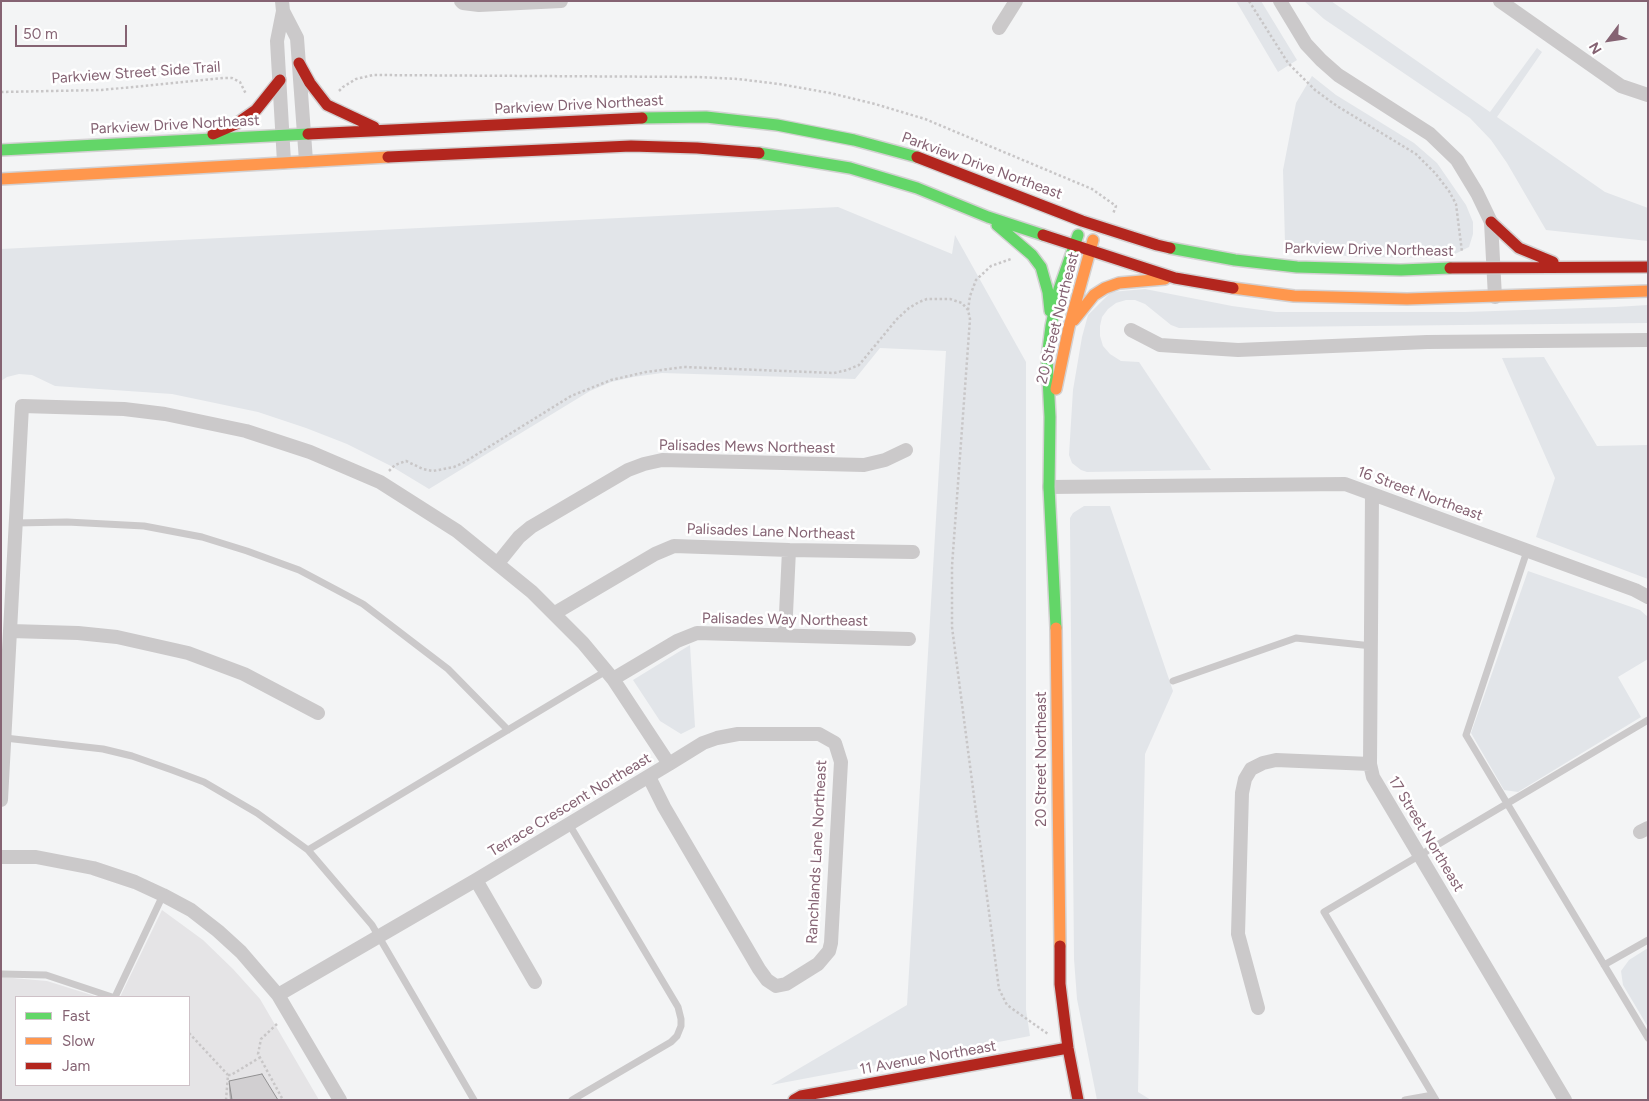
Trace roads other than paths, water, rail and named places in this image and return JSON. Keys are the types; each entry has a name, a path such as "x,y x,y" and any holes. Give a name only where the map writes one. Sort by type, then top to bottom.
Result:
{"main road":[{"path":"299,63 310,83 328,105 380,130"},
{"path":"201,140 236,124 256,110 280,80"},
{"name":"Parkview Drive Northeast","path":"1,150 626,118 706,117 776,125 854,140 926,160 1082,221 1157,245 1235,260 1297,267 1401,270 1494,266 1648,267"},
{"path":"1,179 284,162 631,146 697,148 768,154 850,168 917,188 988,217 1175,278 1294,296 1407,299 1648,291"},
{"path":"988,217 1032,255 1041,267 1048,292 1051,326"},
{"name":"20 Street Northeast","path":"1078,1100 1068,1048 1060,984 1056,647 1049,487 1050,418 1047,358 1051,326 1059,289 1082,221"},
{"path":"1491,222 1519,248 1539,257 1569,266"},
{"name":"20 Street Northeast","path":"1050,418 1069,327 1098,226"},
{"path":"1069,327 1094,295 1105,288 1120,283 1175,278"},
{"name":"11 Avenue Northeast","path":"794,1100 800,1096 1068,1048"}],"street":[{"path":"460,1 464,4 479,5 561,1"},
{"path":"999,28 1016,1"},
{"path":"1280,1 1306,44 1321,60 1338,75 1430,134 1457,160 1491,222 1495,297"},
{"path":"1500,1 1622,86 1648,96"},
{"path":"282,6 297,38 306,161"},
{"path":"282,6 277,41 284,162"},
{"path":"1131,330 1160,345 1238,350 1427,342 1648,340"},
{"name":"Terrace Crescent Northeast","path":"1,800 22,406 124,409 164,414 246,431 341,464 380,482 457,531 498,563 555,613 583,643 609,675 669,764 476,880 278,994"},
{"name":"Palisades Mews Northeast","path":"498,563 519,538 537,522 628,470 644,464 662,460 864,465 885,460 906,450"},
{"name":"16 Street Northeast","path":"1049,487 1345,484 1635,590 1648,597"},
{"name":"17 Street Northeast","path":"1372,494 1370,764 1373,777 1565,1100"},
{"name":"Palisades Lane Northeast","path":"555,613 664,549 674,546 914,552"},
{"path":"786,635 789,550"},
{"path":"11,631 78,633 117,637 188,653 244,674 318,713"},
{"name":"Palisades Way Northeast","path":"609,675 697,633 909,639"},
{"name":"Ranchlands Lane Northeast","path":"649,777 664,807 767,980 776,986 786,984 818,964 829,950 830,943 841,762 836,743 819,734 738,734 703,743 669,764"},
{"path":"1258,1008 1238,934 1242,793 1245,779 1251,769 1263,763 1276,760 1370,764"},
{"path":"1,856 36,858 74,864 121,877 163,895 191,910 242,952 278,994 340,1100"},
{"path":"476,880 535,982"}],"lane":[{"path":"16,523 67,522 144,526 202,537 299,570 363,604 448,669 508,730"},
{"path":"1527,551 1466,735 1648,1038"},
{"path":"1173,681 1296,638 1372,646"},
{"path":"308,850 508,730 609,675"},
{"path":"1405,1100 1435,1097 1324,912 1648,720"},
{"path":"5,738 103,749 132,756 172,770 204,782 257,813 308,850 364,914 474,1100"},
{"path":"570,824 678,1007 681,1019 681,1026 677,1036 671,1042 572,1100"},
{"path":"114,996 163,895"},
{"path":"1604,965 1648,940"},
{"path":"1,974 46,975 111,996"}]}
